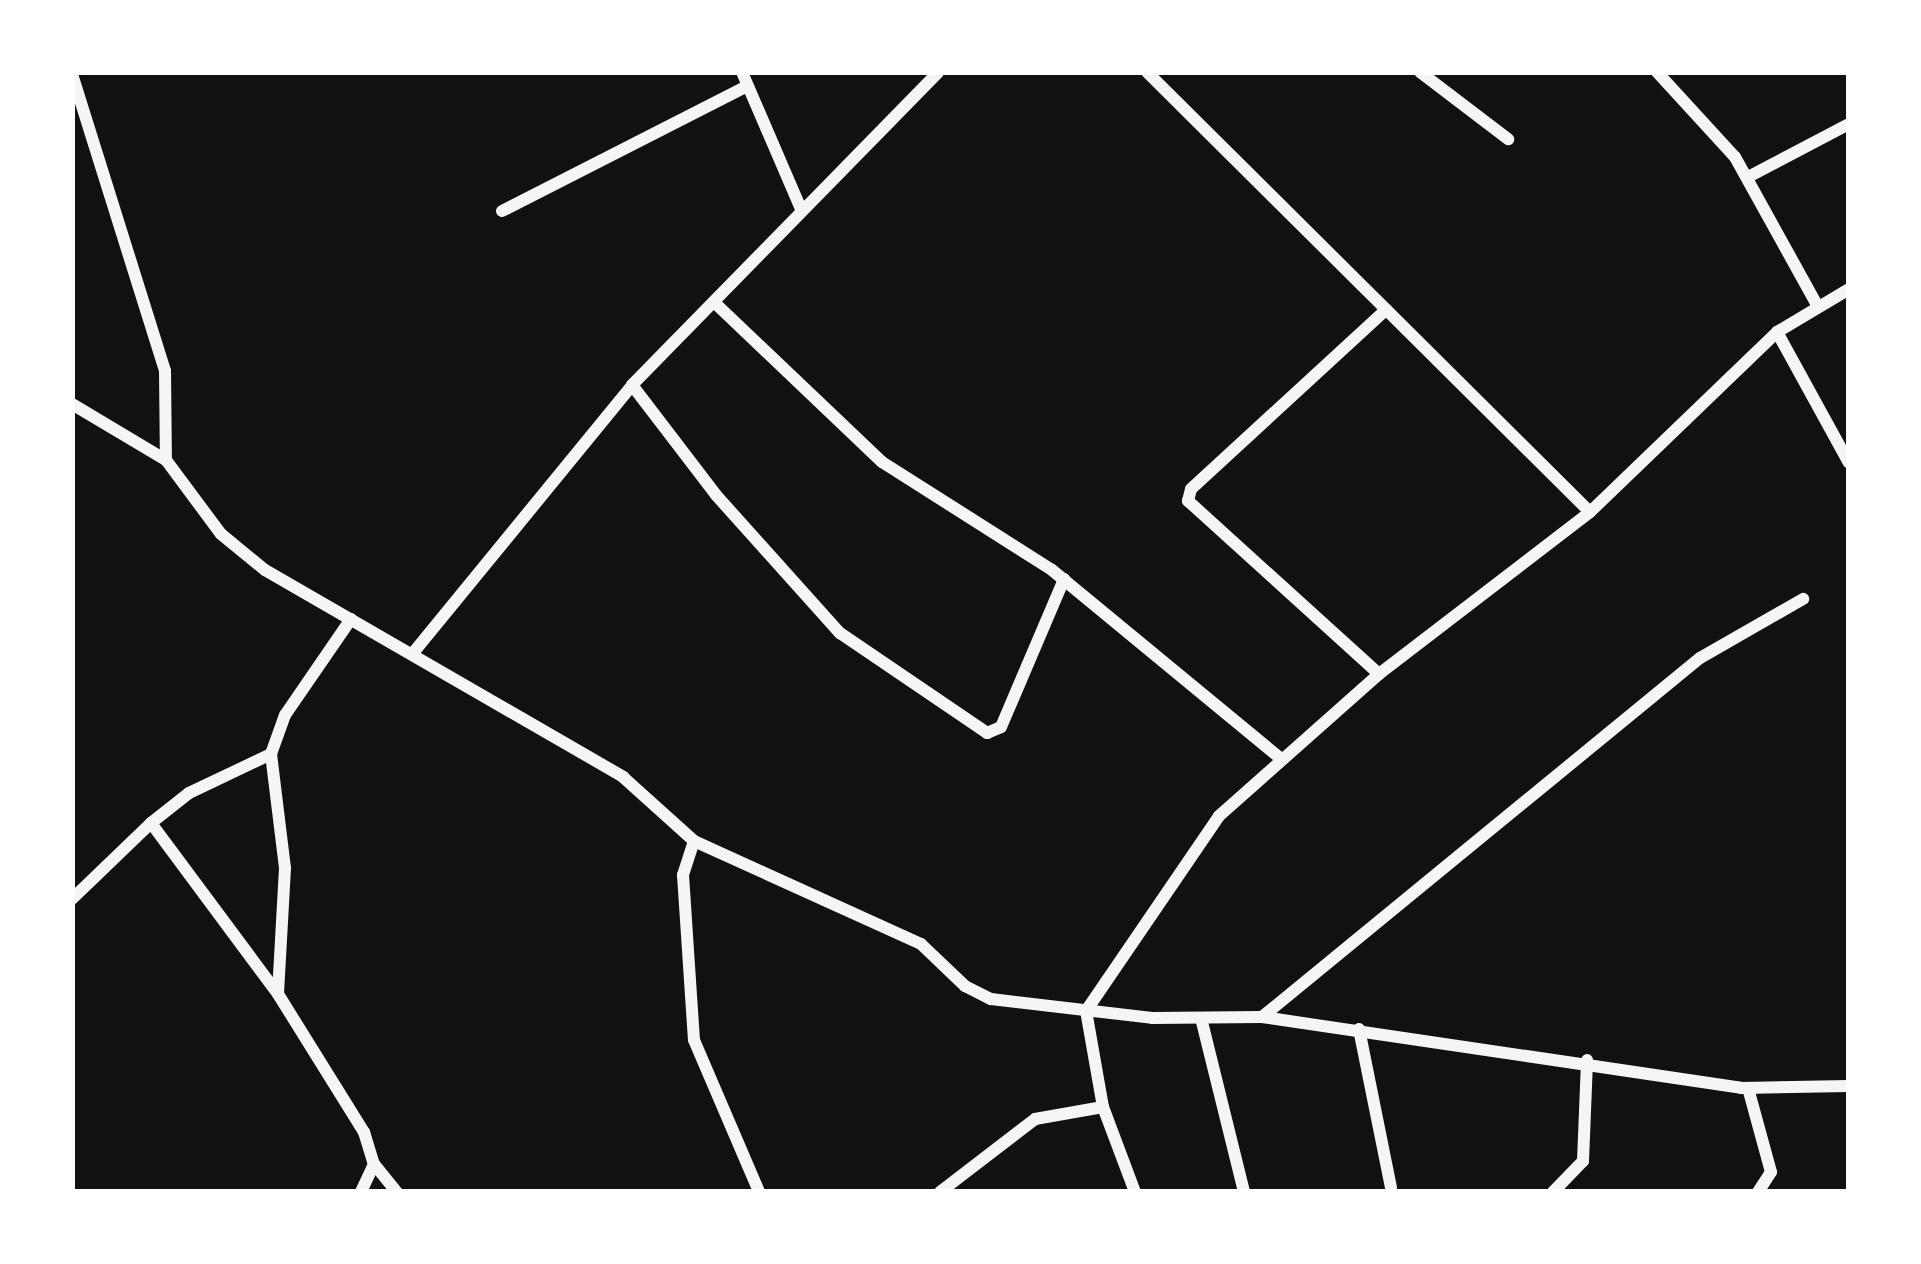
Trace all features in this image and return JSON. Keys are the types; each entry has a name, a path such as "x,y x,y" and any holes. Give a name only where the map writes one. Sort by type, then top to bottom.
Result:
{"street":[{"path":"413,653 632,385 938,72"},
{"path":"1148,72 1591,512"},
{"path":"1420,72 1508,139"},
{"path":"1659,73 1748,177 1818,307"},
{"path":"72,74 165,370 166,460"},
{"path":"502,211 745,79 800,209"},
{"path":"1748,177 1849,124"},
{"path":"1136,1192 1103,1107 1086,1011 1219,816 1379,674 1591,512 1777,332 1849,289"},
{"path":"716,304 882,462 1064,579 1281,759"},
{"path":"1379,674 1188,501 1191,489 1386,310"},
{"path":"1777,332 1849,463"},
{"path":"632,385 716,495 840,633 987,733 1001,728 1064,579"},
{"path":"72,404 166,460 221,534 351,620 623,777 694,841 921,944 965,986 991,999 1086,1011 1262,1017 1587,1060 1748,1088 1849,1086"},
{"path":"1262,1017 1700,658 1803,599"},
{"path":"278,994 285,868 271,754 285,715 351,620"},
{"path":"72,899 189,793 271,754"},
{"path":"151,824 278,994 364,1132 374,1164 397,1192"},
{"path":"694,841 683,875 694,1040 759,1192"},
{"path":"1201,1018 1244,1192"},
{"path":"1359,1029 1391,1188"},
{"path":"1553,1192 1583,1161 1587,1060"},
{"path":"1748,1088 1771,1172 1758,1192"},
{"path":"940,1192 1036,1119 1103,1107"},
{"path":"361,1192 374,1164"}]}
